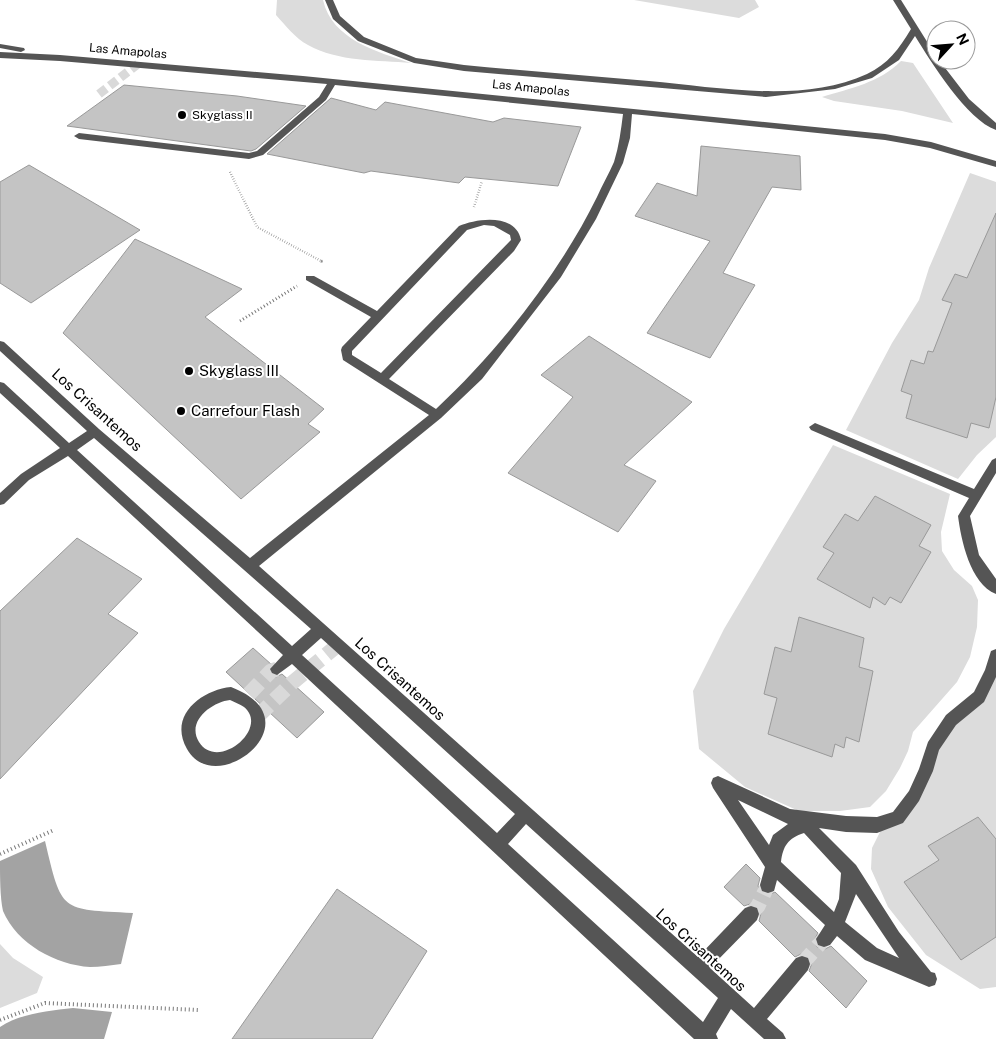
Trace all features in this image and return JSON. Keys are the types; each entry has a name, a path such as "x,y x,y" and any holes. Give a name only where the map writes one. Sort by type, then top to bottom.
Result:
{"street":[{"path":"329,0 336,17 361,39 414,60 464,68 766,94 816,90 862,78 895,59 915,28"},
{"path":"897,0 951,82 968,103 996,127"},
{"name":"Las Amapolas","path":"0,46 60,58"},
{"name":"Las Amapolas","path":"0,55 60,58 332,82 628,110 901,139 948,149 996,164"},
{"path":"79,136 249,156 260,153 323,98 332,82"},
{"path":"250,566 437,415 478,376 557,275 591,219 618,163 625,138 628,110"},
{"path":"382,379 510,249 516,240 515,234 499,223 489,221 470,224 463,228 346,350 347,357 437,415"},
{"path":"310,278 377,316"},
{"name":"Los Crisantemos","path":"0,345 95,432 250,566 777,1039"},
{"path":"0,386 706,1038 729,996"},
{"path":"815,428 975,495"},
{"path":"0,500 25,477 67,448 95,432"},
{"path":"996,463 964,516 971,557 986,579 996,588"},
{"path":"276,669 321,630"},
{"path":"790,816 846,824 877,825 898,818 914,796 926,771 933,747 950,720 979,696 992,670 996,655"},
{"path":"231,693 247,696 255,706 258,716 258,730 253,741 234,756 222,759 200,754 193,747 189,726 192,716 199,706 209,698 220,694 231,693"},
{"path":"718,783 806,825 850,870 871,906 907,956 929,979 871,954 835,924 772,864 718,783"},
{"path":"497,844 526,814"},
{"path":"768,886 776,844 782,834 792,828 806,825"},
{"path":"824,939 835,924 851,891 850,870"},
{"path":"698,968 751,914"},
{"path":"755,1020 802,964"}],"path":[{"path":"229,170 257,227 317,257 323,262 321,271 240,321"},
{"path":"470,224 482,181"},
{"path":"0,854 54,830"},
{"path":"0,1020 45,1003 199,1010"}],"shaded area":[{"path":"277,0 323,0 328,14 346,35 371,49 411,63 358,59 320,51 299,39 276,15"},
{"path":"634,0 755,0 759,7 739,18"},
{"path":"901,61 913,63 953,123 902,111 834,101 822,97 874,80"},
{"path":"970,173 996,182 996,437 977,455 958,479 846,430 892,343 919,300 929,268"},
{"path":"833,445 950,494 941,532 942,551 954,570 972,586 978,600 977,627 970,657 957,682 913,732 908,751 886,791 870,807 840,811 799,811 745,787 699,749 693,691 724,629"},
{"path":"996,654 996,987 980,989 926,955 888,907 871,869 872,848 882,828 898,818 942,734 967,706"},
{"path":"45,841 56,882 61,894 68,902 91,910 133,913 121,964 90,967 64,962 39,951 28,943 9,923 2,905 0,861"},
{"path":"0,944 13,958 43,977 37,993 0,1008"},
{"path":"73,1008 112,1012 104,1039 0,1039 0,1027 8,1022 35,1013"}],"building":[{"name":"Skyglass II","path":"124,85 237,96 306,106 256,149 251,151 67,126"},
{"path":"331,98 376,110 385,102 493,122 504,118 581,127 558,186 465,177 459,183 371,171 364,173 267,154"},
{"path":"701,146 800,156 801,190 772,187 723,273 755,285 710,358 647,333 710,241 635,216 657,183 697,196"},
{"path":"29,165 140,230 31,303 0,283 0,182"},
{"path":"996,213 996,397 989,428 971,423 967,438 906,418 912,395 901,391 911,360 924,364 928,351 933,352 952,303 942,300 955,274 967,278"},
{"name":"Skyglass III","path":"135,239 242,289 205,317 324,409 308,424 320,432 241,499 63,333"},
{"path":"589,336 692,402 624,465 656,481 618,532 508,473 573,397 541,375"},
{"path":"875,496 931,525 919,546 931,552 901,603 890,597 885,605 873,597 870,608 817,579 834,553 823,547 845,514 858,521"},
{"path":"77,538 142,579 108,614 138,633 0,779 0,611"},
{"path":"799,617 864,638 859,667 873,671 859,742 846,737 844,748 835,744 832,757 768,734 777,698 764,694 775,647 791,652"},
{"path":"253,648 272,665 268,669 271,675 276,677 282,674 324,712 297,738 226,672"},
{"path":"978,817 996,839 996,937 961,960 904,882 939,860 928,846"},
{"path":"746,864 760,878 758,886 761,893 769,895 775,892 818,933 814,940 817,947 825,949 831,946 867,981 846,1008 809,971 812,963 809,956 801,954 795,957 759,921 761,913 758,906 750,904 744,906 724,887"},
{"path":"337,889 427,951 372,1039 232,1039"}],"tunnel":[{"path":"99,94 138,64"},
{"path":"258,716 292,683 338,645"},
{"path":"249,694 271,671 277,669"},
{"path":"751,914 758,906 768,885"},
{"path":"802,964 824,939"}],"place":[{"name":"Skyglass II","path":"182,115"},
{"name":"Skyglass III","path":"189,371"},
{"name":"Carrefour Flash","path":"181,411"}]}
